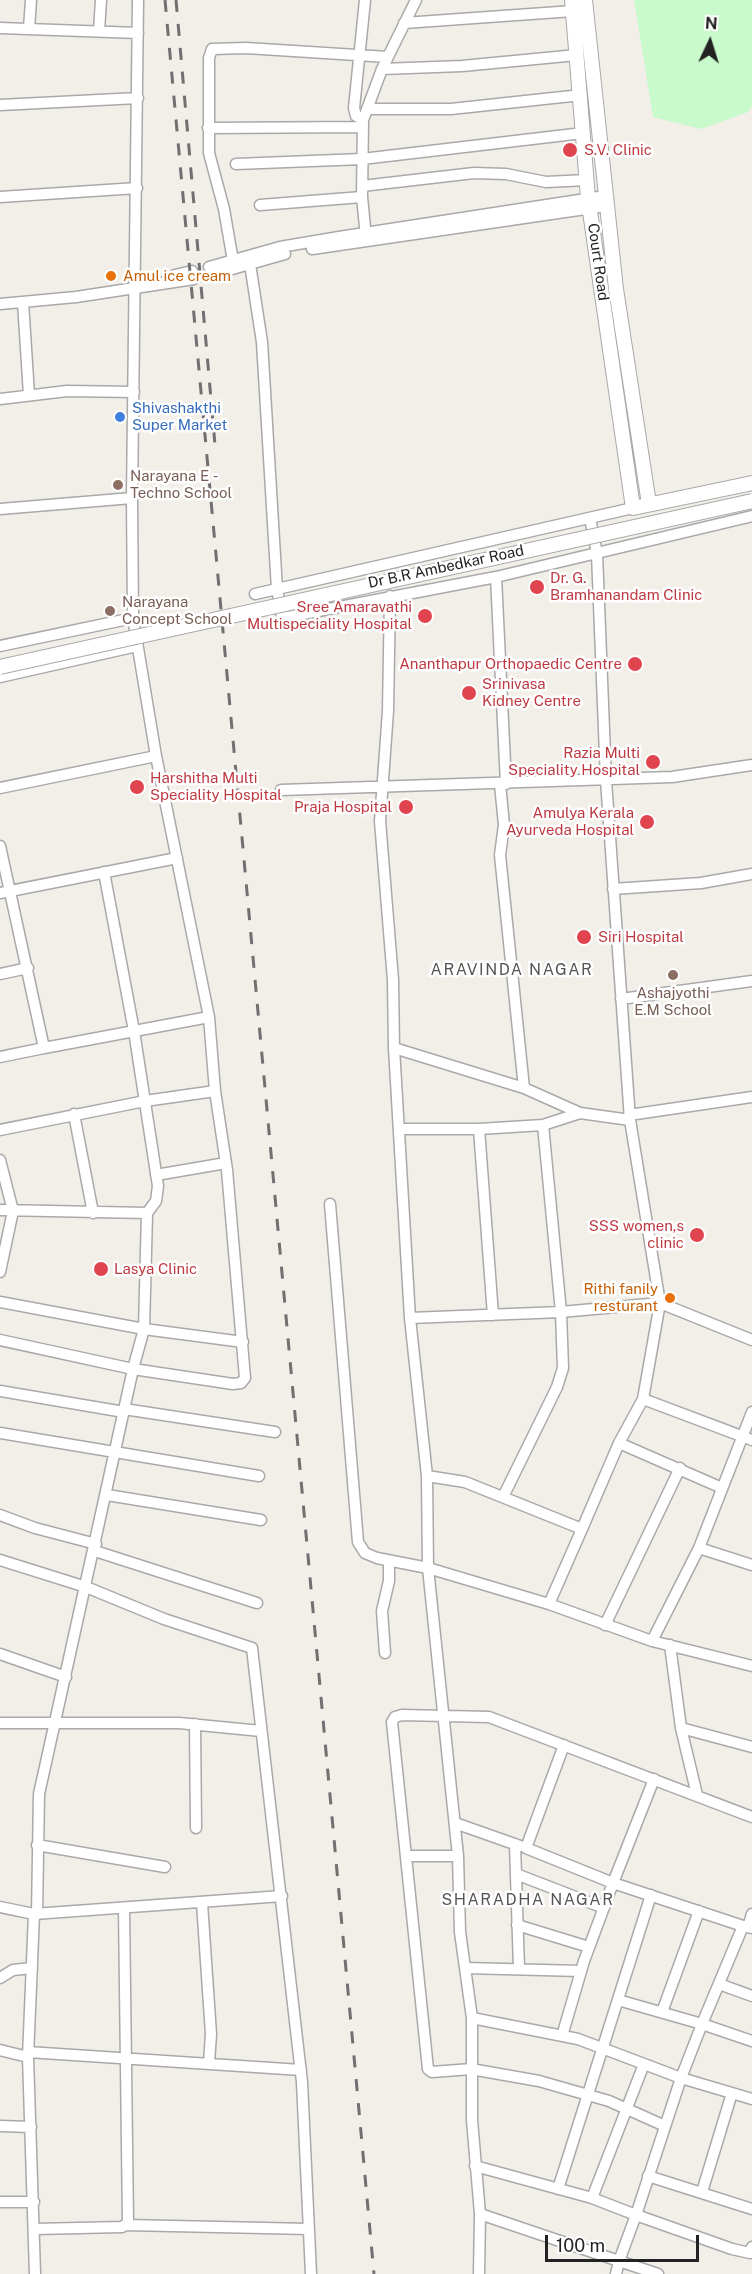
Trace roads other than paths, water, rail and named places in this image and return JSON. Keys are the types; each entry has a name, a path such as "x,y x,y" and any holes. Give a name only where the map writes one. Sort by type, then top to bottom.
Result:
{"street":[{"path":"29,29 31,0"},
{"path":"99,31 101,0"},
{"path":"0,1340 133,1369 241,1383 245,1378 226,1163 214,1091 209,1017 156,756 133,618 132,498 138,0"},
{"path":"364,118 356,116 354,108 365,0"},
{"path":"366,236 362,192 364,118 382,69 416,0"},
{"name":"Court Road","path":"585,0 616,289 649,504"},
{"path":"404,23 572,5"},
{"name":"Court Road","path":"572,5 589,203 633,508"},
{"path":"0,28 138,33"},
{"path":"234,261 224,209 209,153 209,58 212,50 246,48 388,57"},
{"path":"382,69 462,66 577,55"},
{"path":"208,128 364,118 581,95"},
{"path":"0,105 138,98"},
{"path":"236,164 362,159 583,133"},
{"path":"260,205 482,173 546,182 587,180"},
{"path":"0,198 137,188"},
{"path":"366,236 281,254 250,264 210,271 280,247 605,201"},
{"path":"250,264 262,342 277,589 282,618 496,577 752,516"},
{"path":"0,304 135,288 160,284 171,277 193,275"},
{"path":"23,302 29,396"},
{"path":"0,399 67,391 134,392"},
{"path":"255,594 649,504 752,483"},
{"path":"0,509 132,498"},
{"name":"Dr B.R Ambedkar Road","path":"0,667 752,501"},
{"path":"549,1604 620,1443 643,1399 660,1303 629,1118 606,780 597,554 590,518"},
{"path":"496,577 504,825 500,855 524,1088"},
{"path":"390,596 388,711 380,821 390,925 394,1048 410,1318 427,1476 428,1568 458,1856 460,1932 471,2018 471,2120 480,2214 479,2274"},
{"path":"0,646 133,618"},
{"path":"0,677 137,646"},
{"path":"0,788 156,756"},
{"path":"281,790 672,777 752,765"},
{"path":"0,846 5,891 28,968 44,1048"},
{"path":"5,891 177,858"},
{"path":"35,2274 28,2055 36,1914 37,1805 133,1369 144,1329 147,1213 156,1201 156,1175 146,1101 104,872"},
{"path":"613,889 701,883 752,874"},
{"path":"0,974 28,968"},
{"path":"621,999 752,981"},
{"path":"0,1057 209,1017"},
{"path":"394,1048 524,1088 580,1113 629,1118 752,1097"},
{"path":"0,1129 146,1101 214,1091"},
{"path":"400,1129 479,1129 543,1125 580,1113"},
{"path":"74,1114 93,1213"},
{"path":"503,1497 560,1381 563,1368 561,1312 543,1125"},
{"path":"479,1129 493,1315"},
{"path":"0,1160 13,1210 0,1272"},
{"path":"156,1175 226,1163"},
{"path":"330,1204 357,1537 365,1553 389,1562 428,1568 549,1604 652,1641 752,1666"},
{"path":"0,1210 147,1213"},
{"path":"0,1302 144,1329 243,1342"},
{"path":"410,1318 561,1312 660,1303 752,1340"},
{"path":"0,1391 275,1432"},
{"path":"643,1399 747,1439"},
{"path":"652,1641 699,1548 722,1488 747,1439 752,1412"},
{"path":"0,1433 259,1476"},
{"path":"620,1443 722,1488"},
{"path":"605,1625 680,1468"},
{"path":"427,1476 465,1482 582,1529"},
{"path":"107,1495 261,1520"},
{"path":"0,1515 257,1603"},
{"path":"699,1548 752,1565"},
{"path":"0,1560 86,1587 164,1619 252,1648 301,2070 311,2274"},
{"path":"385,1653 382,1611 389,1581 389,1562"},
{"path":"670,1645 681,1728 697,1796"},
{"path":"0,1653 66,1677"},
{"path":"665,2126 588,2095 539,2081 471,2069 436,2072 428,2069 392,1722 395,1717 402,1715 489,1717 752,1817"},
{"path":"0,1723 195,1724 261,1731"},
{"path":"195,1724 196,1828"},
{"path":"681,1728 752,1747"},
{"path":"526,1848 564,1745"},
{"path":"562,2036 589,1947 654,1779"},
{"path":"455,1824 526,1848 613,1883 747,1927"},
{"path":"515,1844 519,1969"},
{"path":"37,1845 165,1866"},
{"path":"405,1856 458,1856"},
{"path":"516,1874 604,1908"},
{"path":"558,2189 651,1895"},
{"path":"0,1907 36,1914 282,1896"},
{"path":"202,1903 211,2034 209,2063"},
{"path":"124,1909 124,2058 127,2085 129,2220 126,2225"},
{"path":"662,2012 699,1911"},
{"path":"616,2274 681,2078 719,1984 752,1914"},
{"path":"517,1925 589,1947"},
{"path":"0,1978 13,1970 32,1968"},
{"path":"465,1968 581,1971"},
{"path":"719,1984 752,1996"},
{"path":"618,2000 752,2041"},
{"path":"471,2018 562,2036 681,2078 752,2099"},
{"path":"0,2050 28,2055 124,2058 301,2070"},
{"path":"592,2198 644,2064"},
{"path":"702,2192 732,2093"},
{"path":"0,2126 31,2127"},
{"path":"476,2166 592,2198 636,2216 732,2248 750,2253 752,2247"},
{"path":"648,2176 752,2208"},
{"path":"0,2202 34,2202"},
{"path":"480,2214 658,2274"},
{"path":"35,2229 126,2225 309,2229"}],"tunnel":[{"path":"194,279 211,275"}],"railway":[{"path":"165,0 374,2274"},
{"path":"176,0 215,445"}],"place":[{"name":"S.V. Clinic","path":"570,150"},
{"name":"Amul ice cream","path":"111,276"},
{"name":"Shivashakthi Super Market","path":"120,417"},
{"name":"Narayana E - Techno School","path":"118,485"},
{"name":"Dr. G. Bramhanandam Clinic","path":"537,587"},
{"name":"Narayana Concept School","path":"110,611"},
{"name":"Sree Amaravathi Multispeciality Hospital","path":"425,616"},
{"name":"Ananthapur Orthopaedic Centre","path":"635,664"},
{"name":"Srinivasa Kidney Centre","path":"469,693"},
{"name":"Razia Multi Speciality Hospital","path":"653,762"},
{"name":"Harshitha Multi Speciality Hospital","path":"137,787"},
{"name":"Praja Hospital","path":"406,807"},
{"name":"Amulya Kerala Ayurveda Hospital","path":"647,822"},
{"name":"Siri Hospital","path":"584,937"},
{"name":"Ashajyothi E.M School","path":"673,975"},
{"name":"SSS women,s clinic","path":"697,1235"},
{"name":"Lasya Clinic","path":"101,1269"},
{"name":"Rithi fanily resturant","path":"670,1298"}],"district":[{"name":"ARAVINDA NAGAR","path":"512,970"},
{"name":"SHARADHA NAGAR","path":"528,1900"}]}
